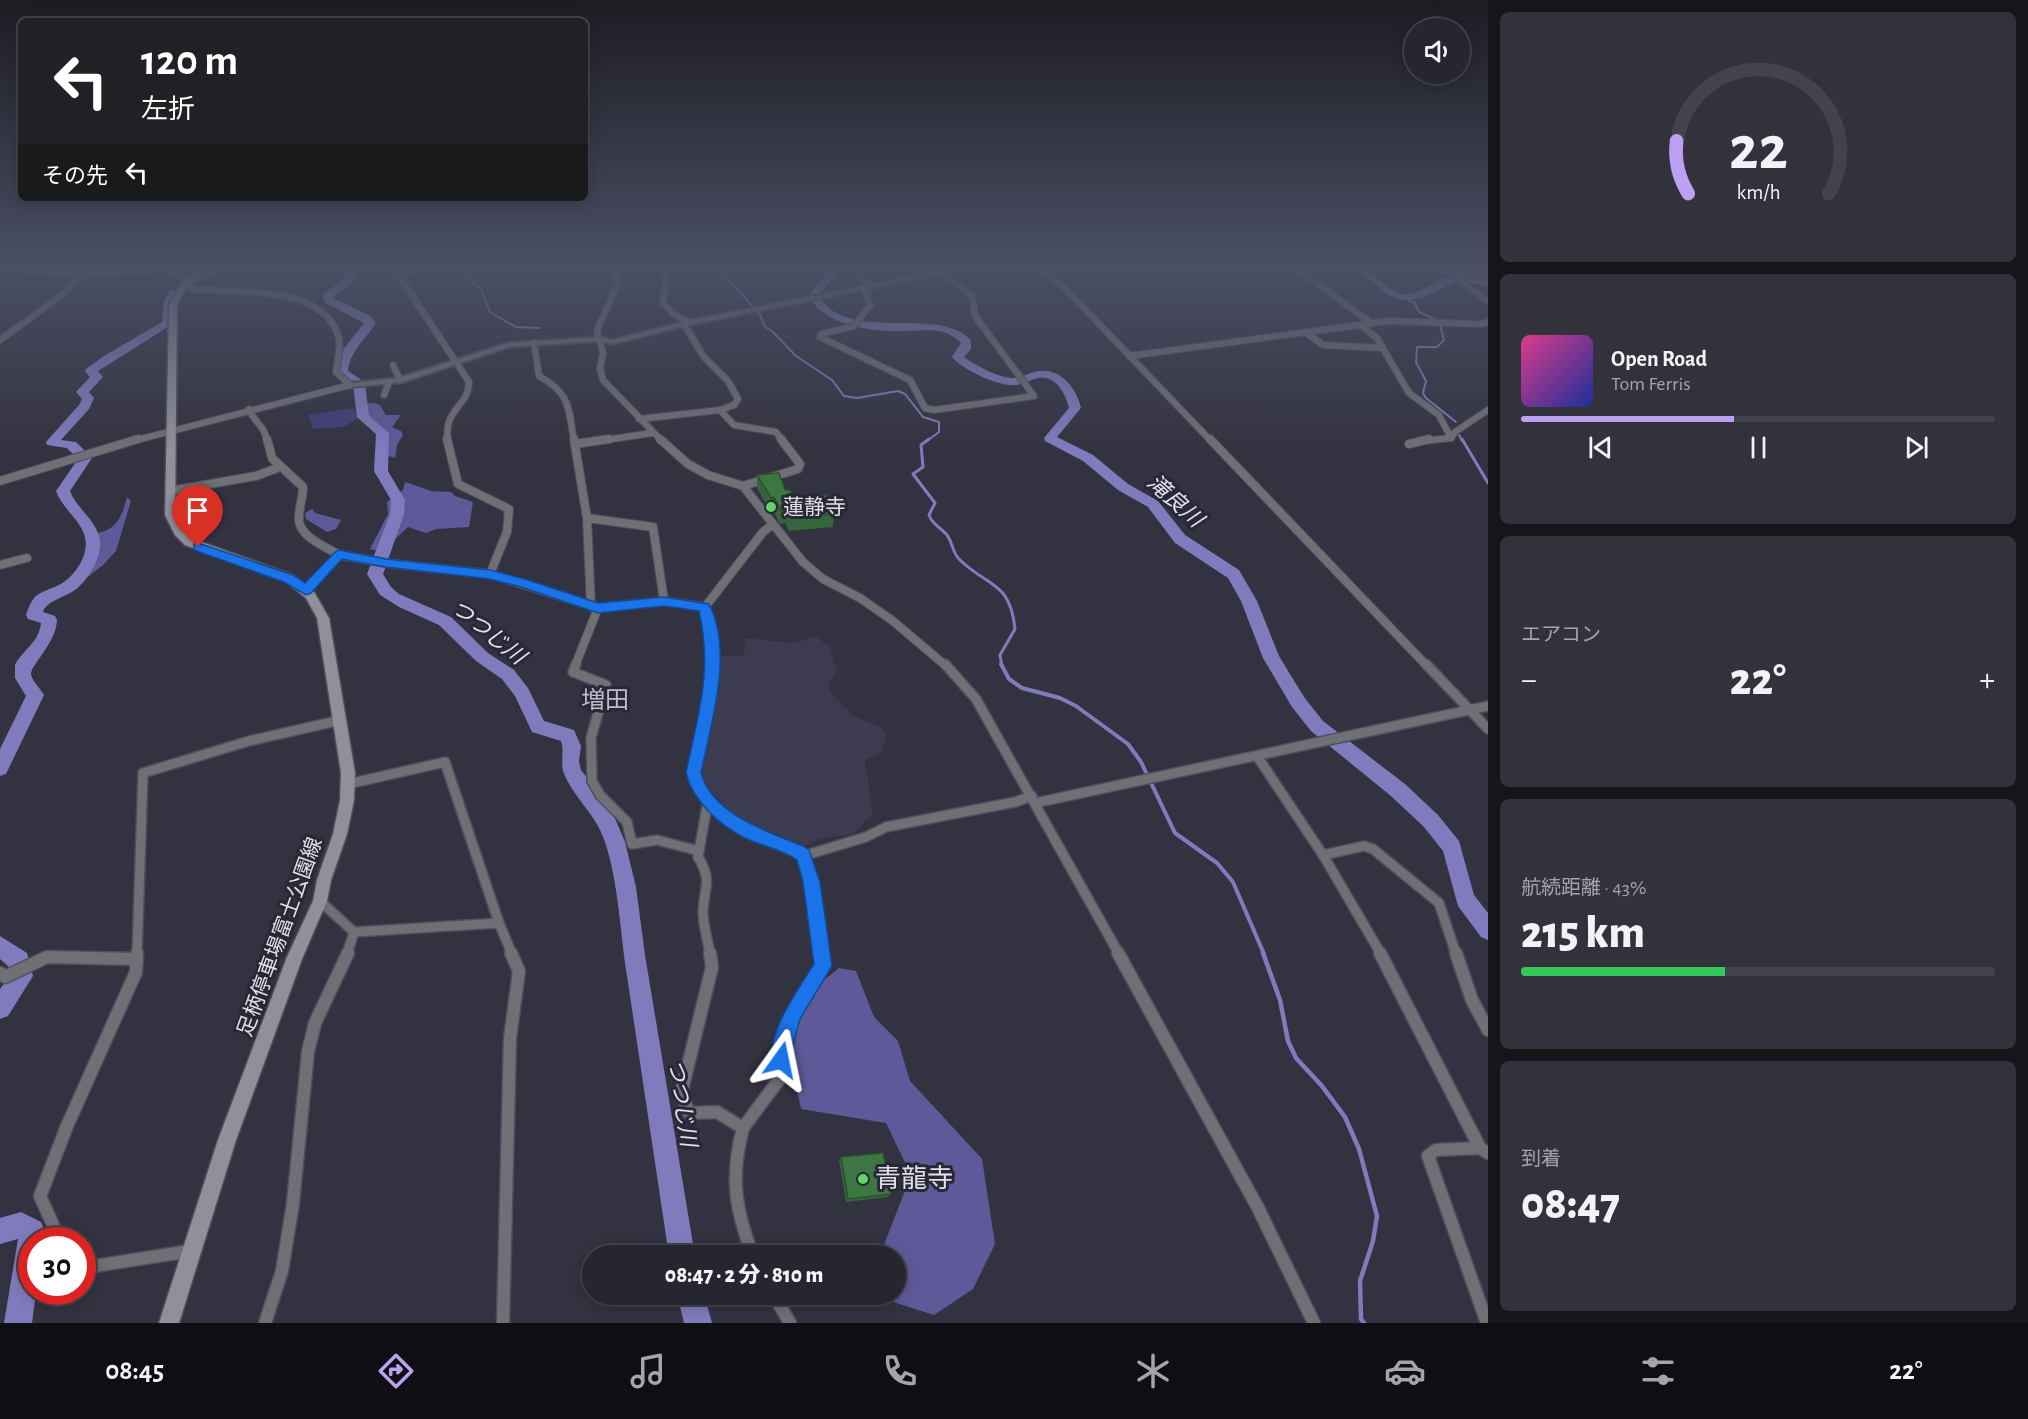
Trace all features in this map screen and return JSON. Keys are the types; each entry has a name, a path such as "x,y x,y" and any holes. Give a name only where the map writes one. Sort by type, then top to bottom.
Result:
{"main road":[{"name":"足柄停車場富士公園線","path":"169,1323 190,1251 267,1032 295,957 320,901 324,880 340,834 348,784 341,720 323,618 315,600 306,590 289,578 198,547 185,540 170,515 173,327"}],"street":[{"path":"0,340 18,327"},
{"path":"333,327 339,338 336,372 356,385"},
{"path":"431,327 470,387 446,426 457,482 509,509 507,532 490,574"},
{"path":"598,327 597,330 603,353 600,368 603,380 653,433 695,469 743,486 803,562 816,573 860,598 893,621 943,662 963,681 976,699 1258,1208 1314,1323"},
{"path":"0,481 172,429 249,409 356,385 400,380 508,345 600,339 613,342 672,327"},
{"path":"639,419 720,410 734,405 738,399 730,380 703,355 689,327"},
{"path":"851,327 821,334 820,337 905,376 910,380 925,408 934,410 1034,396 983,327"},
{"path":"1101,327 1488,729"},
{"path":"1129,356 1346,327"},
{"path":"1362,327 1377,339 1409,393 1438,415 1451,438"},
{"path":"1305,332 1323,345 1383,348"},
{"path":"534,343 539,376 557,386 568,404 587,518 595,607 573,672 606,685 591,738 592,781 600,795 627,822 632,844 657,840 699,851"},
{"path":"393,365 400,380"},
{"path":"384,395 389,382"},
{"path":"249,409 252,418 262,423 268,437 270,454 280,467 294,475 303,487 301,527 306,533 339,555 386,563 490,574 595,607 664,601 705,607"},
{"path":"720,410 734,424 776,432 800,465 792,471 743,486"},
{"path":"1409,444 1430,439 1451,438 1467,423 1488,410"},
{"path":"575,444 653,433"},
{"path":"170,491 256,476 280,467"},
{"path":"587,518 653,527 664,601"},
{"path":"705,607 763,532 773,524"},
{"path":"306,590 339,555"},
{"path":"0,565 27,558"},
{"path":"705,607 712,638 713,676 693,773 708,800 727,818 749,832 797,851 803,856 811,882 823,966 793,1014 785,1038 778,1081 742,1128 734,1157 738,1219 749,1245"},
{"path":"803,856 866,837 886,827 1143,780 1488,706"},
{"path":"54,1227 40,1196 67,1126 136,972 143,773 249,741 341,720"},
{"path":"1257,756 1323,855 1371,934 1484,1150 1436,1150 1428,1156 1487,1323"},
{"path":"348,784 445,762 499,923 519,971 510,1038 503,1323"},
{"path":"708,800 698,857 706,870 708,883 704,912 712,967 681,1094 689,1113 717,1112 742,1128"},
{"path":"1323,855 1364,846 1373,849 1439,903 1472,1000 1488,1030"},
{"path":"320,901 354,932 499,923"},
{"path":"265,1323 282,1271 293,1203 310,1042 315,1023 345,962 354,932"},
{"path":"6,974 46,957 137,958"},
{"path":"96,1267 190,1251"},
{"path":"779,1305 790,1323"}],"shaded area":[{"path":"365,404 380,405 386,415 401,415 392,427 401,431 403,435 397,445 395,458 385,455 376,429 363,418"},
{"path":"353,408 359,418 343,427 313,429 308,415"},
{"path":"405,482 431,491 451,492 455,496 473,502 469,527 436,529 426,533 408,527 394,540 390,554 370,549 388,514 387,502 403,490"},
{"path":"127,497 131,501 116,551 103,565 65,595 98,533 115,525"},
{"path":"312,509 315,513 341,520 336,529 327,532 306,519 305,513"},
{"path":"816,637 829,646 837,671 829,684 830,692 853,716 881,727 887,735 881,753 865,760 873,814 853,834 819,839 804,846 738,819 704,785 700,769 719,656 744,656 745,638 792,643"},
{"path":"839,968 856,971 874,1017 898,1041 910,1081 982,1159 995,1244 973,1289 934,1315 903,1305 906,1305 906,1245 884,1245 911,1175 886,1123 801,1109 793,1071 790,1032 808,993"}],"building":[{"path":"779,473 785,490 790,490 793,497 827,495 834,514 790,518 786,510 781,511 774,497 771,498 757,475"},
{"name":"青龍寺","path":"883,1153 891,1194 848,1199 841,1157"}],"waterway":[{"path":"0,768 35,695 23,678 23,665 45,640 49,627 49,620 34,615 36,608 47,597 73,584 84,570 91,555 93,543 86,524 67,501 63,491 85,458 71,445 52,442 85,406 88,398 82,392 97,377 91,371 108,358 161,327"},
{"name":"つつじ川","path":"368,327 344,356 342,372 359,382 363,417 383,433 381,471 398,500 397,514 375,574 385,591 394,598 445,621 460,633 482,657 512,678 519,687 538,727 568,735 572,746 570,761 573,773 604,815 615,842 626,887 634,955 680,1245"},
{"path":"516,327 539,328"},
{"path":"765,327 796,356 832,380 844,396 857,398 898,391 905,394 923,417 939,422 939,432 927,441"},
{"name":"滝良川","path":"888,327 946,328 961,335 967,342 965,349 958,357 975,369 1009,382 1041,374 1047,375 1064,385 1075,408 1050,438 1088,458 1123,487 1153,504 1180,539 1234,574 1249,601 1271,658 1298,702 1317,726 1398,790 1431,821 1452,847 1465,899 1488,930"},
{"path":"1441,327 1444,340 1437,347 1417,347 1416,362 1426,381 1423,393 1426,398 1456,422"},
{"path":"1459,435 1462,441"},
{"path":"929,439 921,445 923,467 913,474 935,503 929,515 947,535 955,554 970,569 1003,593 1008,602 1015,629 1000,655 1002,666"},
{"path":"1462,439 1488,483"},
{"path":"1002,666 1009,679 1022,688 1060,698 1076,706 1128,744 1141,762 1175,833 1217,863 1233,882 1264,954"},
{"path":"0,946 19,961 22,976 0,1008"},
{"path":"1263,953 1280,1000 1288,1041 1296,1058 1322,1086 1345,1117 1359,1149 1377,1216 1373,1241 1360,1281 1361,1319 1364,1323"},
{"path":"0,1231 21,1225 32,1231 18,1323"},
{"name":"つつじ川","path":"693,1305 698,1323"}],"place":[{"name":"蓮静寺","path":"771,507"},
{"name":"青龍寺","path":"863,1179"}],"district":[{"name":"増田","path":"605,701"}],"route":[{"path":"198,547 289,578 306,590 339,555 386,563 490,574 550,591 598,608 664,601 705,607 712,638 713,676 693,773 708,800 727,818 749,832 797,851 803,856 811,882 822,947 823,966 793,1014 781,1060"}]}
